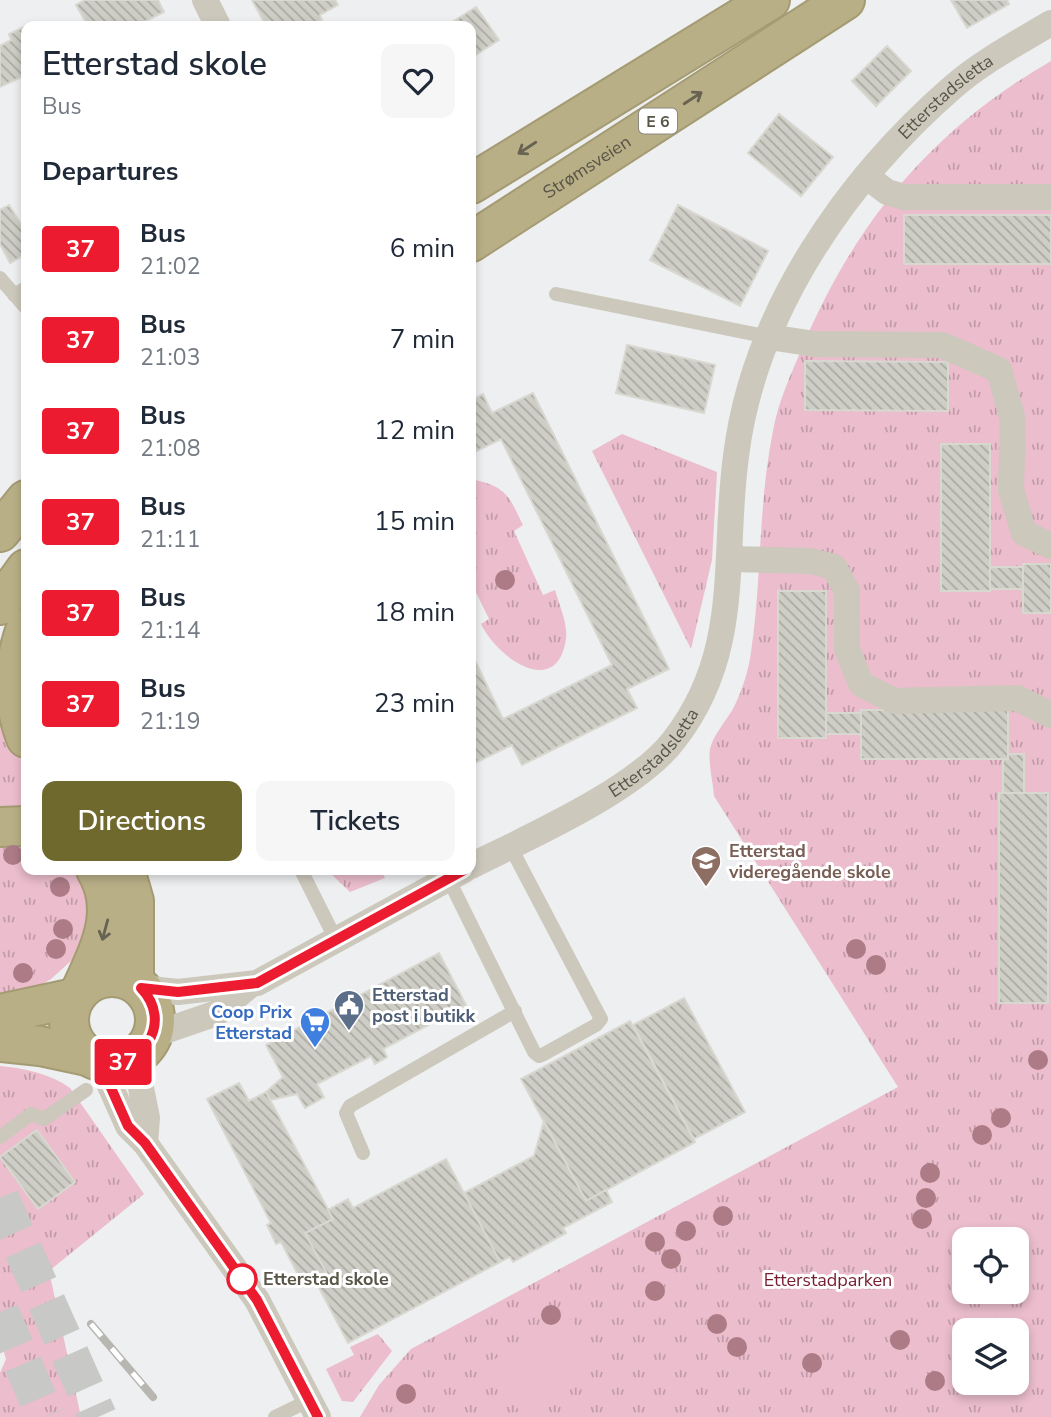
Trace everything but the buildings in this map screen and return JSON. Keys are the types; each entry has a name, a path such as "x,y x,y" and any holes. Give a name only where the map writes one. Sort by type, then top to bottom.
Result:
{"highway":[{"name":"E 6","path":"476,181 770,0"},
{"name":"Strømsveien","path":"476,239 845,0"},
{"path":"0,605 21,576"},
{"path":"21,646 16,692 21,715"},
{"path":"0,827 21,826"},
{"path":"91,1069 71,1036 68,1023 78,993 99,950 108,917 107,893 98,875"},
{"path":"126,875 134,901 138,985"},
{"path":"0,1014 78,993 106,977 120,977 138,985 154,1007 149,1041 124,1062 91,1069 40,1046 0,1042"}],"street":[{"path":"205,0 216,21"},
{"name":"Etterstadsletta","path":"476,863 636,777 674,741 703,695 718,659 729,559 736,454 744,412 769,337 815,247 881,156 956,84 1047,31"},
{"path":"866,176 887,192 904,197 1051,197"},
{"path":"769,337 815,344 942,345 999,370 1013,420 1011,490 1024,533 1051,546"},
{"path":"729,559 811,561 834,567 847,591 847,649 862,684 894,701 1017,698 1051,715"},
{"name":"Etterstadsletta","path":"149,1041 217,1013 250,985 454,875"},
{"name":"Etterstadsletta","path":"138,985 178,992 250,985"},
{"path":"145,1143 147,1118 140,1083 149,1041"},
{"path":"91,1069 128,1126 145,1143 257,1300 314,1409"}],"lane":[{"path":"0,278 20,291"},
{"path":"556,294 769,337"},
{"path":"463,875 515,1011 534,1052 538,1056 596,1025 601,1019 510,846"},
{"path":"304,875 336,940"},
{"path":"363,1153 346,1114 350,1106 515,1011"},
{"path":"0,1137 31,1114 44,1119 91,1069"},
{"path":"275,1417 314,1409"}],"green space":[{"name":"Etterstadparken","path":"1051,61 1051,1417 360,1417 379,1385 411,1349 898,1087 714,796 710,749 737,701 749,666 768,458 785,388 824,301 873,219 902,182 934,148 970,117"},
{"path":"622,434 717,472 712,560 691,649 592,451"},
{"path":"476,480 501,490 510,500 523,525 514,531 543,595 555,590 566,633 560,657 551,667 539,670 526,667 513,660 489,637 481,624 489,619 476,592"},
{"path":"0,704 4,723 21,760 21,811 0,813"},
{"path":"0,839 21,840 21,875 82,875 93,896 81,952 51,979 31,991 0,1002"},
{"path":"332,875 384,875 385,878 350,892"},
{"path":"0,1066 37,1072 70,1088 144,1194 49,1271 81,1417 0,1417 0,1373 6,1359 0,1339"},
{"path":"572,1319 597,1369 519,1411 493,1360"},
{"path":"378,1334 392,1351 353,1402 342,1401 326,1369 354,1355 350,1347"}],"tunnel":[{"path":"0,1198 98,1417"},
{"path":"0,1312 46,1417"}],"railway":[{"path":"91,1324 153,1397"}],"bus line":[{"name":"37","path":"318,1417 257,1300 145,1143 128,1126 109,1089 99,1061 111,1064 135,1057 146,1047 153,1035 156,1021 154,1007 148,994 141,988 178,992 257,983 455,875"}],"place":[{"name":"Etterstad videregående skole","path":"706,888"},
{"name":"Etterstad post i butikk","path":"349,1032"},
{"name":"Coop Prix Etterstad","path":"315,1049"},
{"name":"Etterstad skole","path":"242,1279"}]}
